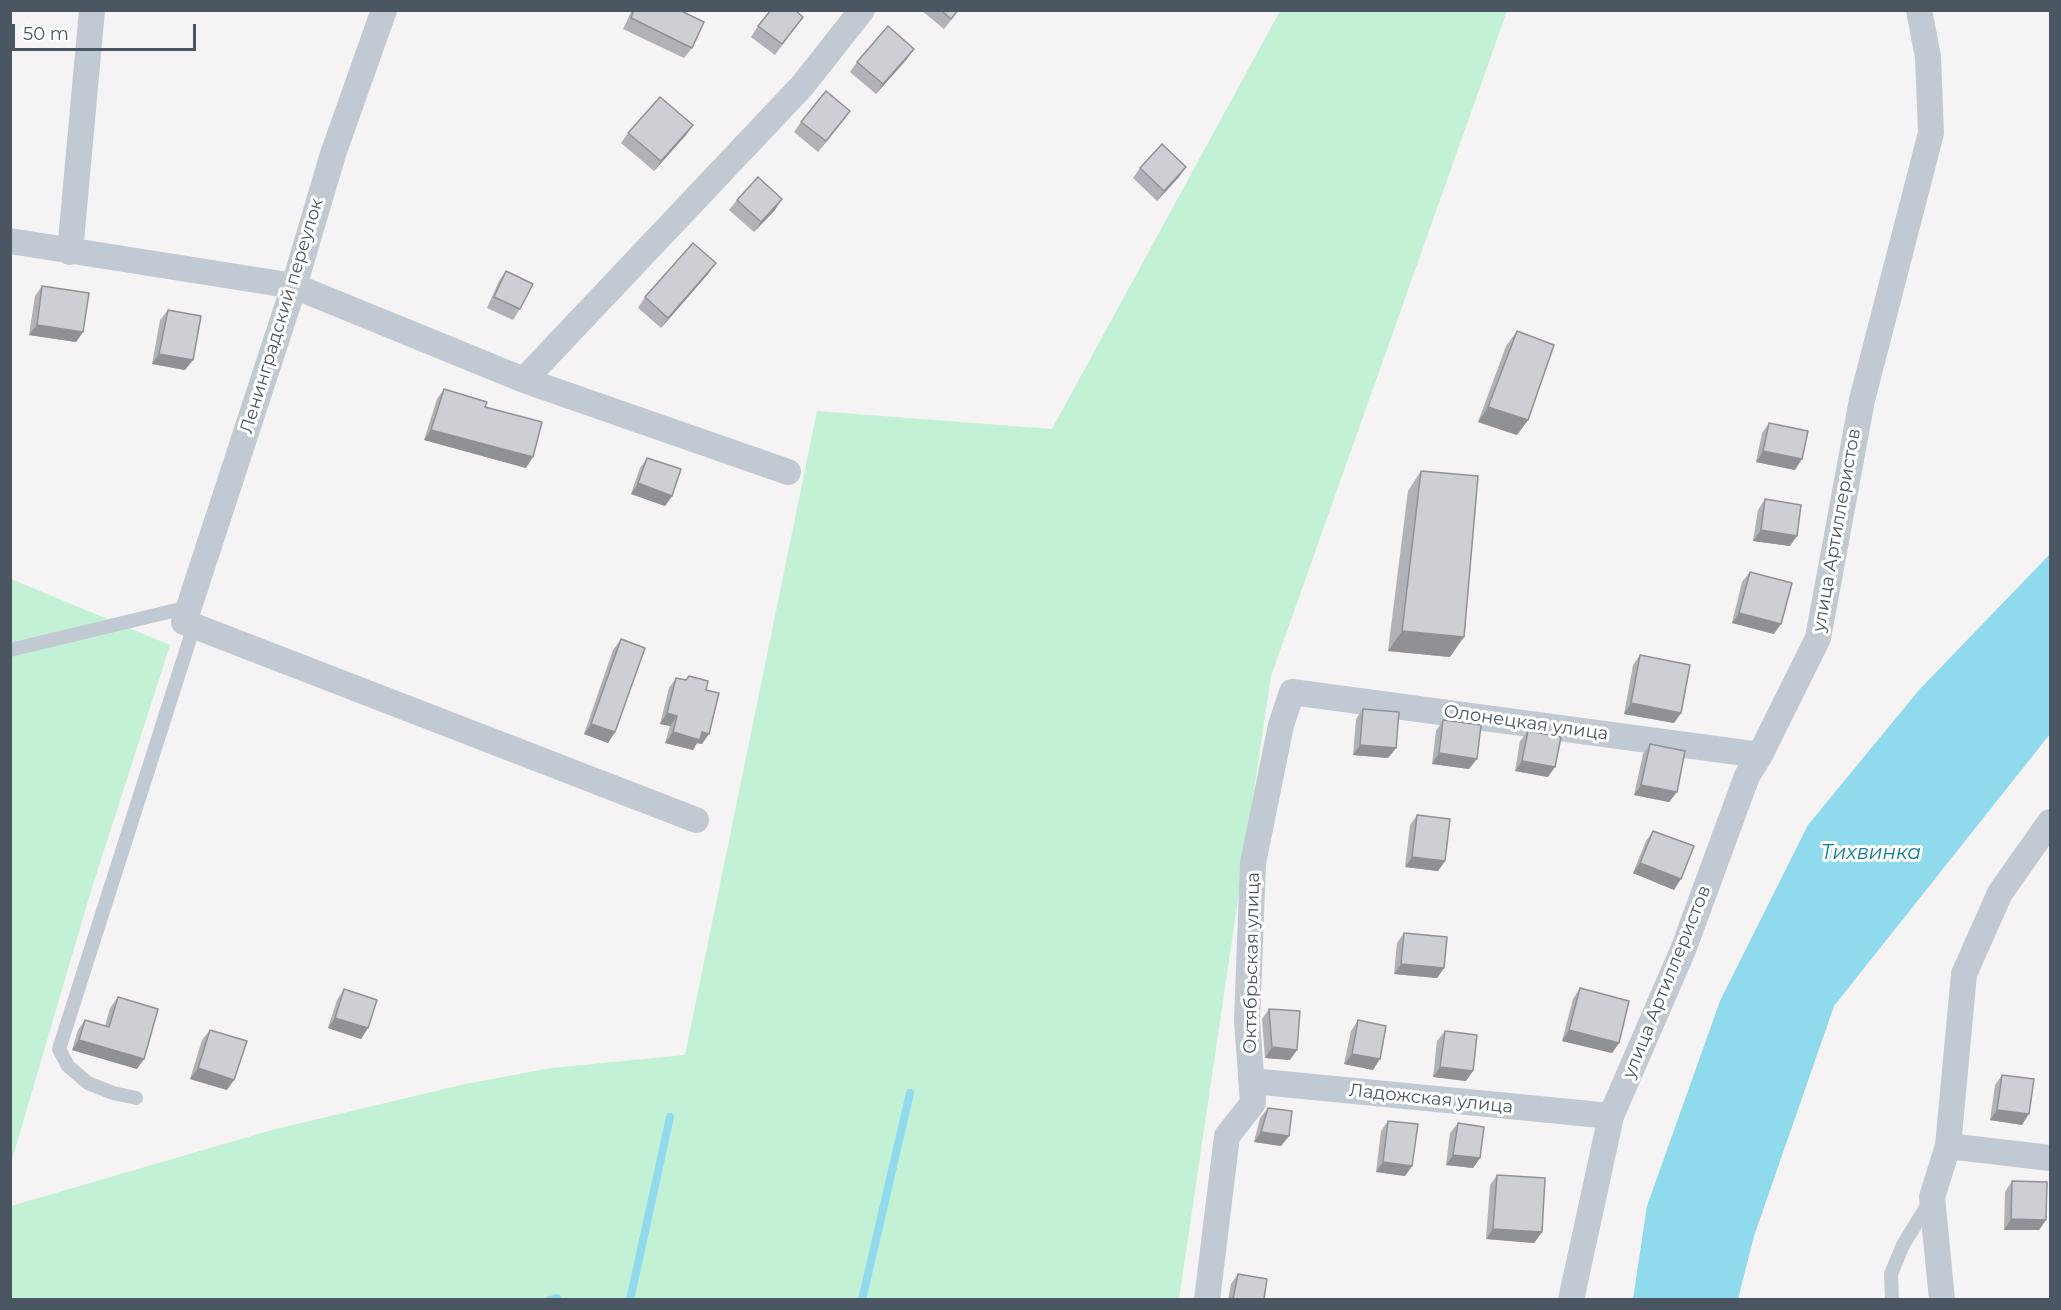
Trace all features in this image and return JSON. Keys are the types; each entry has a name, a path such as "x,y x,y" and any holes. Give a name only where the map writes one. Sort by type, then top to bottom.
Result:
{"street":[{"path":"70,252 92,10"},
{"name":"Ленинградский переулок","path":"189,618 294,286 333,154 384,10"},
{"path":"524,380 802,86 862,10"},
{"name":"улица Артиллеристов","path":"1571,1299 1611,1116 1683,950 1747,776 1818,638 1862,400 1931,132 1928,57 1919,10"},
{"path":"10,241 294,286 524,380 788,472"},
{"path":"189,618 696,820"},
{"name":"Олонецкая улица","path":"1292,692 1760,754"},
{"name":"Октябрьская улица","path":"1207,1299 1227,1136 1253,1102 1247,1020 1253,863 1281,725 1292,692"},
{"path":"1942,1299 1932,1197 1948,1146 1964,974 2000,892 2050,822"},
{"name":"Ладожская улица","path":"1252,1081 1611,1116"},
{"path":"1948,1146 2050,1158"}],"lane":[{"path":"10,650 189,618 59,1049 68,1066 88,1083 113,1093 136,1098"},
{"path":"1892,1299 1891,1274 1904,1245 1932,1197"}],"green space":[{"path":"1280,11 1507,11 1271,676 1179,1299 11,1300 11,1206 272,1130 465,1084 552,1068 685,1055 817,411 1052,429"},
{"path":"11,579 170,645 90,894 11,1163"}],"water":[{"name":"Тихвинка","path":"2050,554 2050,734 1834,1006 1754,1236 1738,1299 1633,1299 1647,1206 1720,1001 1808,825 1919,690"}],"building":[{"path":"634,10 679,10 704,22 692,48 631,18"},
{"path":"771,10 795,10 803,17 782,44 758,26"},
{"path":"941,10 958,10 951,19"},
{"path":"888,26 914,49 883,84 857,62"},
{"path":"826,91 850,111 826,141 801,122"},
{"path":"660,97 693,125 661,161 628,133"},
{"path":"1162,144 1186,167 1164,191 1140,168"},
{"path":"758,177 782,199 761,222 737,200"},
{"path":"693,243 716,263 668,318 645,297"},
{"path":"506,271 533,284 520,309 494,297"},
{"path":"42,286 89,293 83,332 37,325"},
{"path":"168,310 201,316 193,360 159,354"},
{"path":"1517,331 1554,345 1528,420 1488,407"},
{"path":"444,389 487,402 485,407 542,422 533,457 431,430"},
{"path":"1769,423 1808,431 1802,459 1763,451"},
{"path":"647,458 681,469 672,496 638,483"},
{"path":"1421,471 1478,476 1464,637 1402,631"},
{"path":"1765,499 1801,505 1797,536 1761,530"},
{"path":"1750,572 1792,583 1781,624 1739,613"},
{"path":"621,639 645,648 615,732 591,724"},
{"path":"1640,655 1690,665 1681,713 1631,703"},
{"path":"689,676 708,681 706,690 719,693 709,734 702,732 700,740 673,732 677,716 667,713 676,678 686,680"},
{"path":"1363,709 1399,712 1396,748 1360,745"},
{"path":"1443,720 1481,725 1477,759 1439,753"},
{"path":"1528,731 1561,737 1555,767 1522,761"},
{"path":"1650,744 1685,751 1677,792 1641,785"},
{"path":"1417,815 1450,819 1445,861 1412,857"},
{"path":"1653,831 1694,846 1681,879 1640,863"},
{"path":"1404,933 1447,937 1444,968 1401,964"},
{"path":"1580,988 1629,1001 1619,1043 1569,1030"},
{"path":"344,989 377,1000 368,1028 335,1018"},
{"path":"118,997 158,1009 144,1059 79,1040 85,1020 109,1027"},
{"path":"1269,1009 1300,1011 1297,1050 1272,1047"},
{"path":"1358,1020 1386,1026 1380,1059 1352,1054"},
{"path":"210,1030 247,1041 234,1080 198,1068"},
{"path":"1445,1031 1477,1035 1473,1071 1440,1067"},
{"path":"2002,1075 2034,1079 2029,1114 1997,1110"},
{"path":"1268,1108 1292,1111 1289,1136 1261,1132"},
{"path":"1388,1121 1418,1124 1412,1166 1383,1162"},
{"path":"1458,1123 1484,1127 1480,1158 1453,1155"},
{"path":"1497,1175 1545,1178 1542,1232 1493,1229"},
{"path":"2012,1181 2047,1182 2046,1220 2011,1219"},
{"path":"1238,1274 1267,1279 1264,1299 1233,1299"}],"waterway":[{"path":"862,1300 910,1093"},
{"path":"630,1300 670,1117"},
{"path":"550,1300 557,1298"}]}
